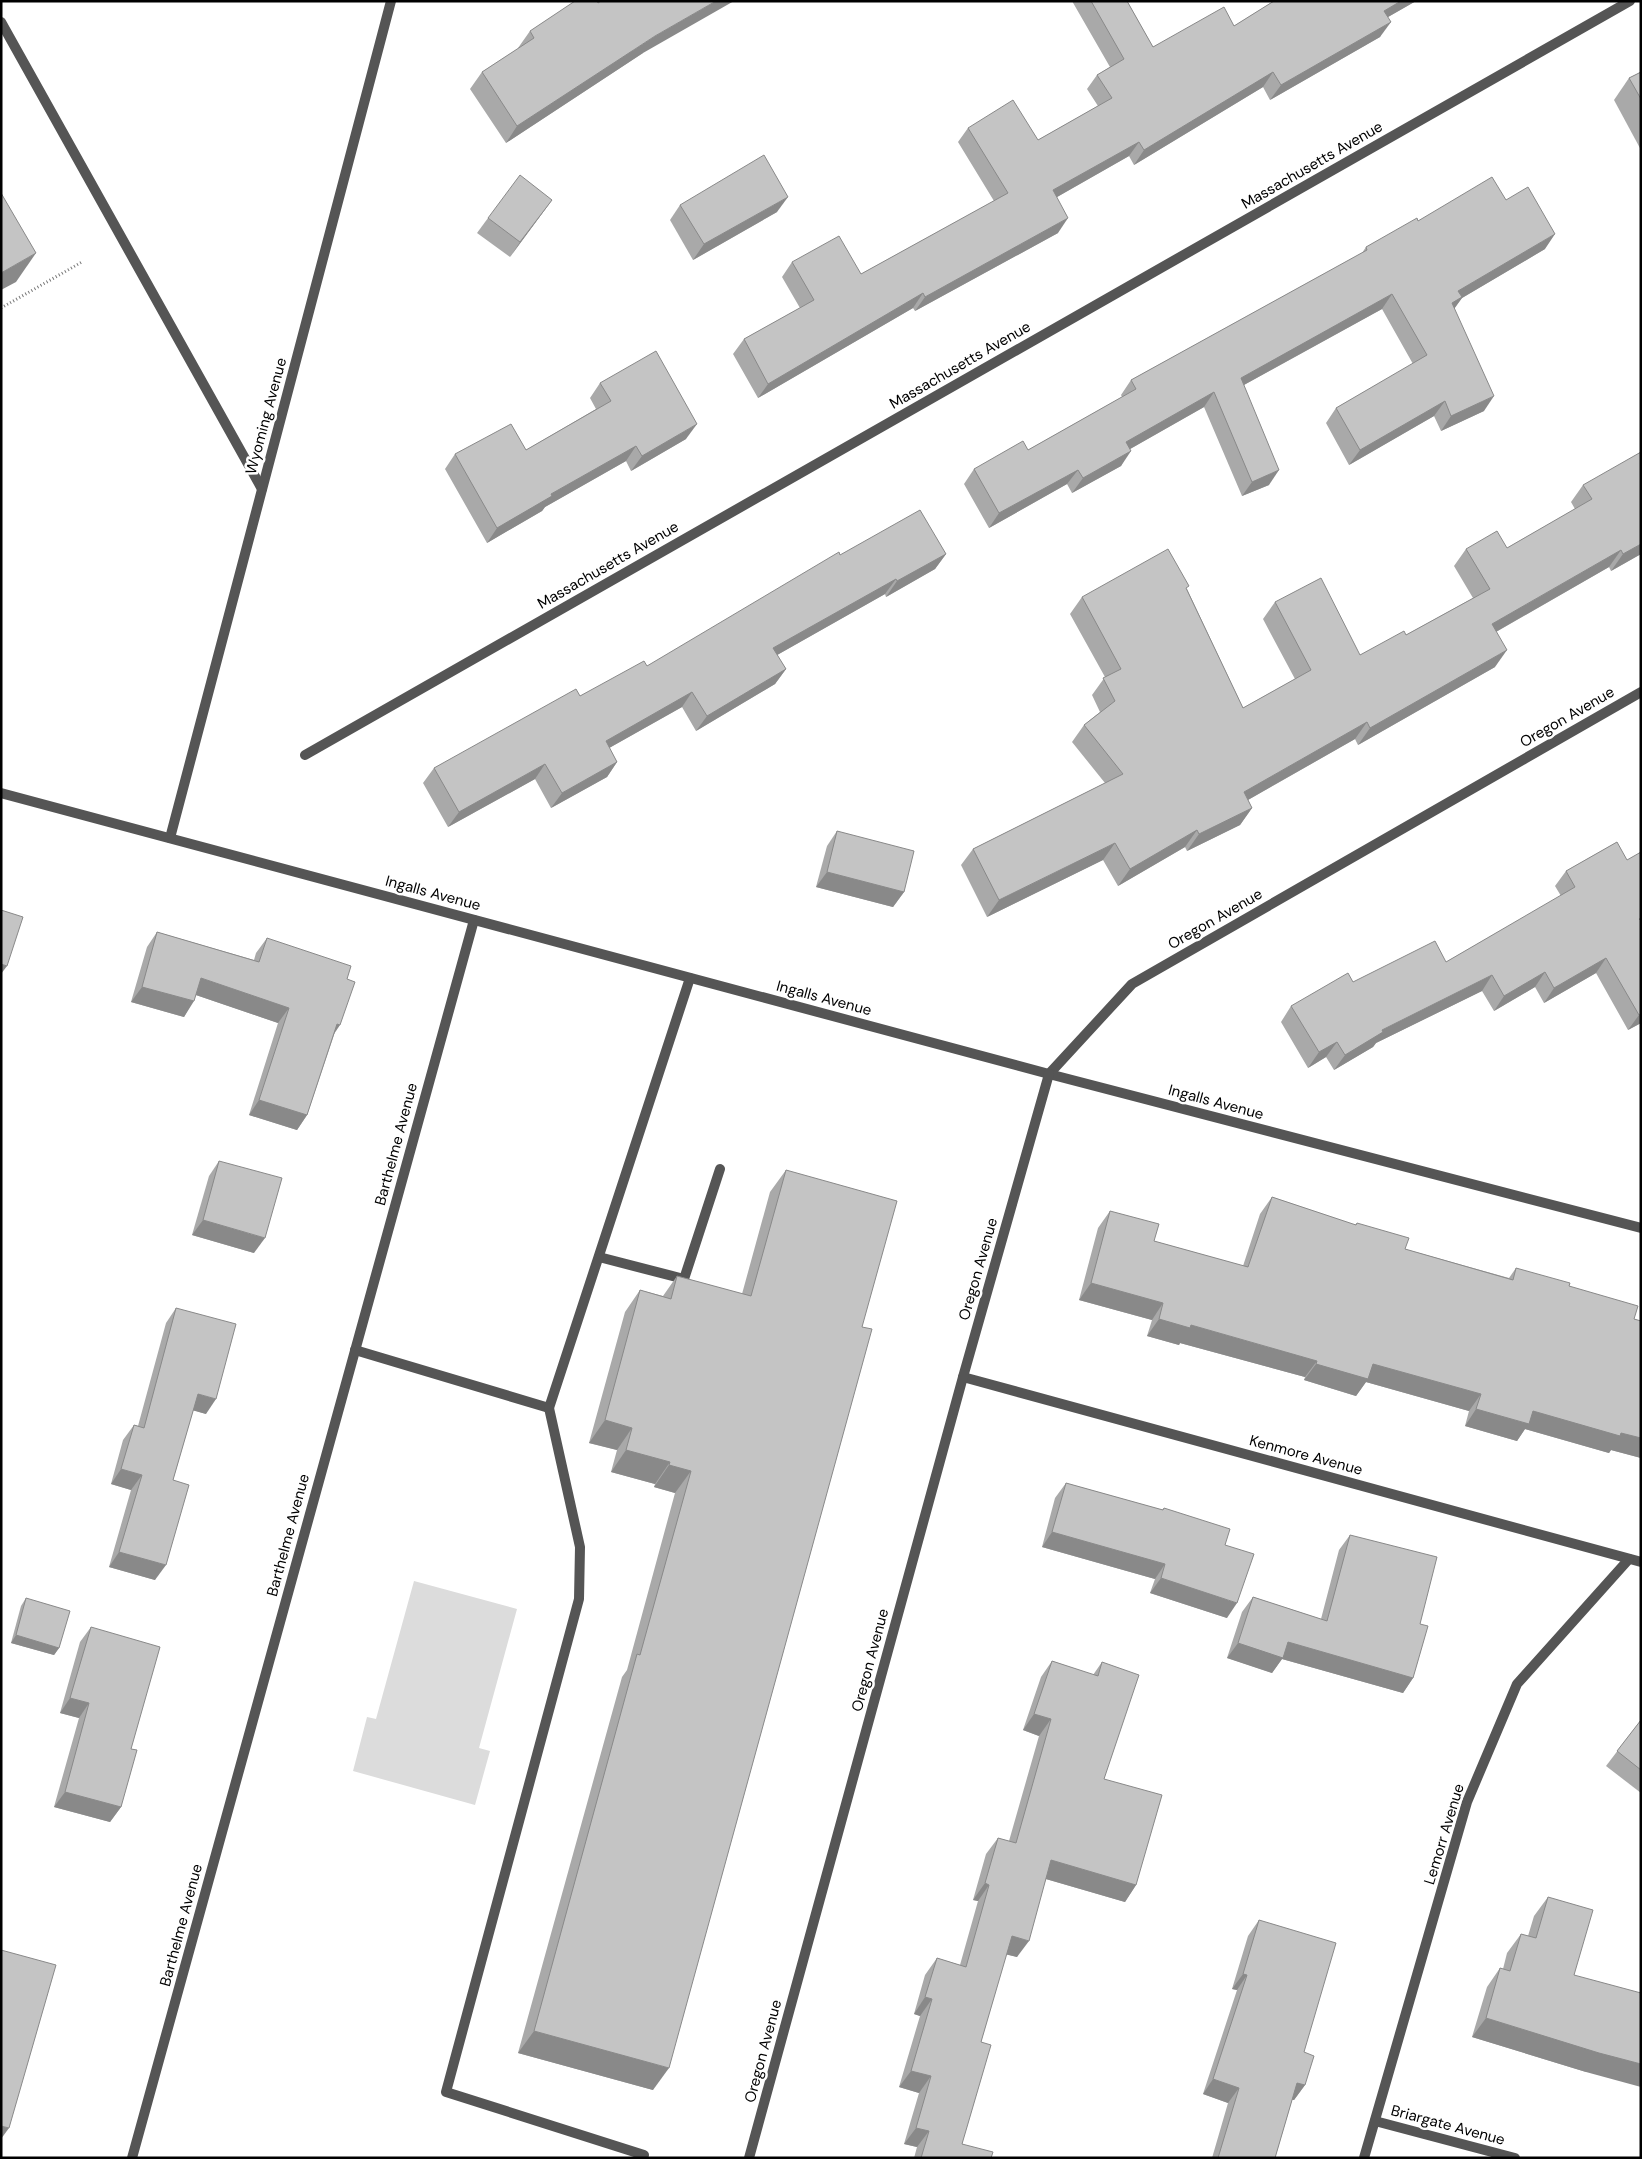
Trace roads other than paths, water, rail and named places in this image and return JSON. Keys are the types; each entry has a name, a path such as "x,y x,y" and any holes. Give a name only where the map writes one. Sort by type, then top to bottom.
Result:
{"street":[{"name":"Wyoming Avenue","path":"170,838 391,1"},
{"name":"Massachusetts Avenue","path":"305,755 1630,1"},
{"path":"1,22 262,489"},
{"name":"Oregon Avenue","path":"750,2158 963,1377 1049,1074 1132,984 1641,692"},
{"name":"Ingalls Avenue","path":"1,793 1049,1074 1641,1228"},
{"name":"Barthelme Avenue","path":"132,2158 474,920"},
{"path":"644,2156 446,2092 579,1599 580,1547 549,1408 690,978"},
{"path":"599,1257 684,1279 720,1169"},
{"path":"355,1350 549,1408"},
{"name":"Kenmore Avenue","path":"963,1377 1641,1562"},
{"name":"Lemorr Avenue","path":"1364,2158 1467,1802 1517,1684 1629,1559"},
{"name":"Briargate Avenue","path":"1374,2121 1515,2158"}]}
